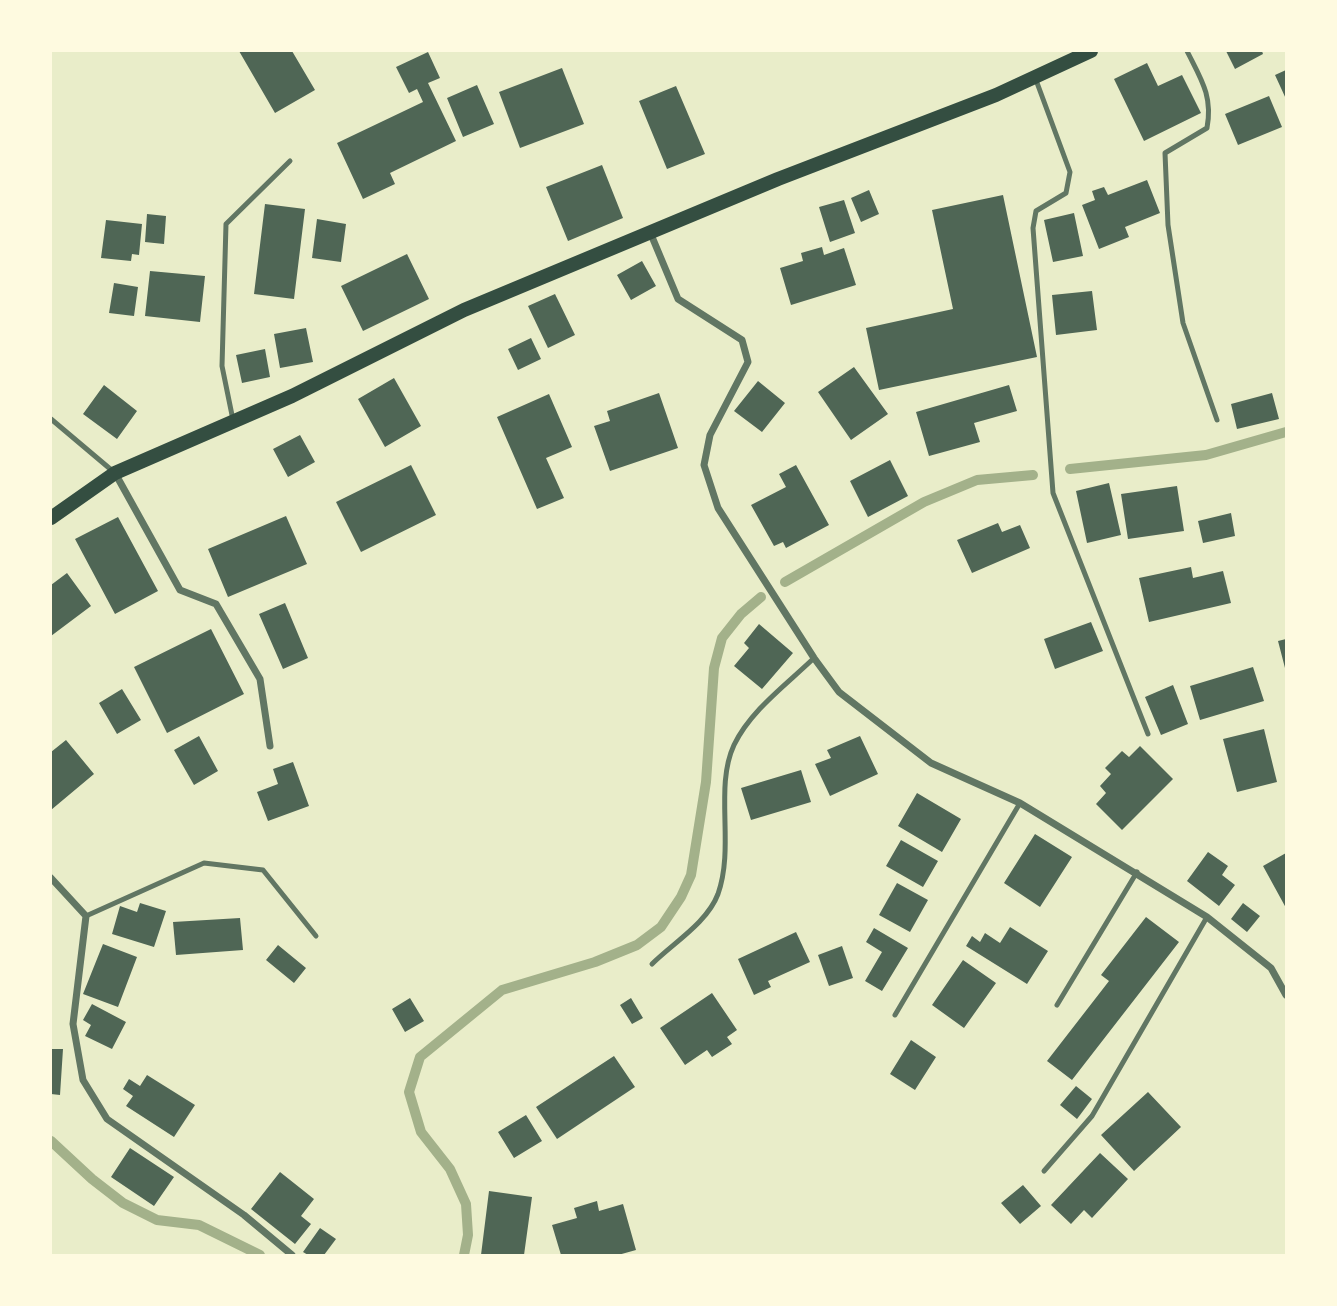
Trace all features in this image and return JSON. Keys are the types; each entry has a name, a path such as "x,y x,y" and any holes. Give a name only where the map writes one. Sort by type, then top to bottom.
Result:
{"main road":[{"path":"51,518 115,473 292,396 464,310 778,178 996,95 1091,51"}],"street":[{"path":"650,231 678,299 742,340 748,362 710,435 704,465 718,508 814,658 839,692 931,763 1020,803 1207,917 1271,968 1286,995"},
{"path":"115,473 180,590 216,604 260,679 271,746"},
{"path":"51,878 86,916 73,1024 83,1080 107,1119 244,1215 292,1255"}],"lane":[{"path":"1187,51 1205,87 1211,111 1207,128 1165,153 1168,225 1182,323 1217,420"},
{"path":"1034,77 1070,172 1066,193 1036,211 1034,228 1053,493 1148,734"},
{"path":"233,421 222,366 226,225 290,161"},
{"path":"51,419 115,473"},
{"path":"652,964 701,920 718,895 726,855 726,772 733,747 747,723 814,658"},
{"path":"895,1015 1020,803"},
{"path":"86,916 204,863 263,870 316,936"},
{"path":"1057,1005 1137,872"},
{"path":"1044,1171 1092,1116 1207,917"}],"building":[{"path":"239,51 292,51 315,90 275,113"},
{"path":"1226,51 1262,51 1263,54 1235,69"},
{"path":"428,52 440,78 428,83 456,141 390,173 395,184 363,199 337,143 423,102 417,89 409,93 396,67"},
{"path":"1147,63 1158,86 1182,75 1201,113 1144,141 1114,79"},
{"path":"562,68 584,124 520,148 499,92"},
{"path":"1286,70 1286,99 1275,75"},
{"path":"477,85 494,124 463,137 447,98"},
{"path":"676,86 705,154 667,169 639,101"},
{"path":"1269,96 1282,127 1238,145 1225,114"},
{"path":"602,165 623,218 568,241 546,187"},
{"path":"1147,180 1160,213 1125,227 1129,237 1099,249 1082,205 1095,200 1092,191 1104,187 1108,195"},
{"path":"869,190 879,214 861,222 851,198"},
{"path":"1003,195 1037,357 879,390 866,328 953,309 932,210"},
{"path":"844,200 855,233 830,242 819,207"},
{"path":"265,204 305,209 294,299 254,294"},
{"path":"1074,213 1083,256 1053,262 1044,220"},
{"path":"147,214 166,216 164,244 145,242"},
{"path":"317,219 346,224 341,262 312,258"},
{"path":"106,220 142,224 139,255 132,254 131,261 101,258"},
{"path":"822,247 824,255 844,248 856,285 791,305 780,268 803,261 801,253"},
{"path":"407,254 429,299 363,331 341,286"},
{"path":"642,261 656,286 631,300 617,275"},
{"path":"150,271 205,276 200,322 145,316"},
{"path":"114,283 138,287 134,316 109,313"},
{"path":"1092,291 1097,330 1056,335 1052,295"},
{"path":"555,294 575,335 548,348 528,306"},
{"path":"306,328 313,362 280,368 274,334"},
{"path":"531,338 541,359 518,370 508,349"},
{"path":"265,349 270,377 242,383 236,355"},
{"path":"854,367 888,414 851,440 818,392"},
{"path":"394,378 421,426 385,447 358,399"},
{"path":"758,381 785,403 762,432 734,411"},
{"path":"104,385 137,411 117,439 83,414"},
{"path":"1009,385 1017,411 974,423 980,442 929,456 916,412"},
{"path":"659,393 678,448 610,471 594,426 610,421 607,411"},
{"path":"1272,393 1279,419 1237,429 1231,404"},
{"path":"549,394 572,447 546,458 564,498 537,509 497,417"},
{"path":"300,435 315,462 288,477 273,449"},
{"path":"890,460 908,496 868,517 850,481"},
{"path":"411,465 436,515 361,552 336,502"},
{"path":"796,465 829,525 786,548 783,542 774,546 751,505 786,487 779,474"},
{"path":"1109,483 1121,535 1087,543 1076,491"},
{"path":"1177,486 1184,531 1128,539 1121,494"},
{"path":"1231,513 1235,536 1203,543 1198,521"},
{"path":"286,516 307,564 228,597 208,549"},
{"path":"118,517 158,591 115,614 75,539"},
{"path":"998,523 1002,532 1020,525 1030,548 972,573 957,540"},
{"path":"1191,567 1193,578 1223,571 1231,603 1149,622 1139,578"},
{"path":"67,573 91,606 51,636 51,585"},
{"path":"285,603 308,658 283,669 259,614"},
{"path":"1091,622 1103,651 1055,669 1044,639"},
{"path":"759,624 793,653 762,689 734,666 749,648 744,643"},
{"path":"211,629 244,694 167,733 134,667"},
{"path":"1286,639 1286,668 1285,668 1278,641"},
{"path":"1253,667 1264,701 1200,720 1190,686"},
{"path":"1173,685 1188,724 1161,735 1145,697"},
{"path":"122,689 141,720 117,734 99,703"},
{"path":"1264,729 1277,782 1237,792 1223,739"},
{"path":"199,736 218,771 194,785 174,750"},
{"path":"860,736 878,774 830,796 815,764 831,758 827,750"},
{"path":"66,740 94,774 51,810 51,752"},
{"path":"1140,746 1173,779 1122,830 1096,804 1106,793 1100,786 1111,774 1105,768 1122,751 1129,757"},
{"path":"293,762 309,806 268,821 257,792 278,784 273,769"},
{"path":"801,770 811,802 751,820 741,788"},
{"path":"917,793 961,819 942,852 898,826"},
{"path":"1035,834 1072,857 1040,907 1004,883"},
{"path":"901,840 938,861 923,887 886,866"},
{"path":"1208,852 1228,866 1222,875 1235,885 1219,906 1187,881"},
{"path":"1286,853 1286,908 1263,866"},
{"path":"897,883 928,900 910,932 879,915"},
{"path":"140,903 166,911 154,947 112,934 120,906 137,912"},
{"path":"1243,903 1260,916 1247,932 1231,919"},
{"path":"1146,917 1179,942 1072,1080 1047,1061 1109,981 1101,975"},
{"path":"240,918 243,950 176,955 173,922"},
{"path":"1010,927 1048,951 1027,984 966,946 972,936 980,942 985,933 1000,943"},
{"path":"874,928 908,948 882,991 865,981 882,952 866,942"},
{"path":"796,932 810,962 768,981 771,987 754,995 738,959"},
{"path":"103,944 137,957 118,1007 83,994"},
{"path":"278,945 306,968 294,983 266,960"},
{"path":"842,946 853,978 829,986 818,955"},
{"path":"963,960 996,983 964,1028 932,1005"},
{"path":"712,993 737,1030 727,1037 732,1044 712,1057 707,1050 685,1065 660,1028"},
{"path":"410,998 424,1021 405,1032 392,1009"},
{"path":"631,998 643,1018 632,1024 620,1005"},
{"path":"92,1004 126,1022 112,1049 85,1036 91,1025 83,1020"},
{"path":"911,1040 936,1057 915,1090 890,1074"},
{"path":"51,1049 63,1049 60,1095 51,1094"},
{"path":"614,1056 635,1087 557,1139 536,1107"},
{"path":"147,1075 195,1105 174,1137 126,1106 133,1096 123,1089 129,1079 140,1086"},
{"path":"1076,1086 1092,1099 1077,1119 1060,1105"},
{"path":"1148,1092 1181,1127 1134,1171 1101,1135"},
{"path":"526,1115 542,1141 514,1158 498,1132"},
{"path":"130,1148 174,1177 154,1206 111,1177"},
{"path":"1100,1153 1128,1179 1092,1218 1084,1210 1071,1224 1051,1205"},
{"path":"280,1172 314,1199 301,1216 311,1224 295,1244 251,1209"},
{"path":"1023,1185 1041,1206 1020,1224 1001,1203"},
{"path":"489,1191 532,1197 524,1255 481,1255"},
{"path":"597,1201 599,1211 623,1204 636,1250 618,1255 561,1255 552,1225 577,1218 574,1208"},
{"path":"320,1228 336,1239 324,1255 308,1255 303,1252"}],"waterway":[{"path":"1070,469 1206,455 1286,432"},
{"path":"785,582 924,502 977,480 1033,475"},
{"path":"464,1255 468,1235 466,1204 450,1169 421,1132 409,1092 420,1057 502,990 595,962 637,945 661,927 681,897 691,875 706,782 714,668 722,638 741,614 761,597"},
{"path":"51,1141 123,1203 157,1220 199,1225 260,1255"}]}
